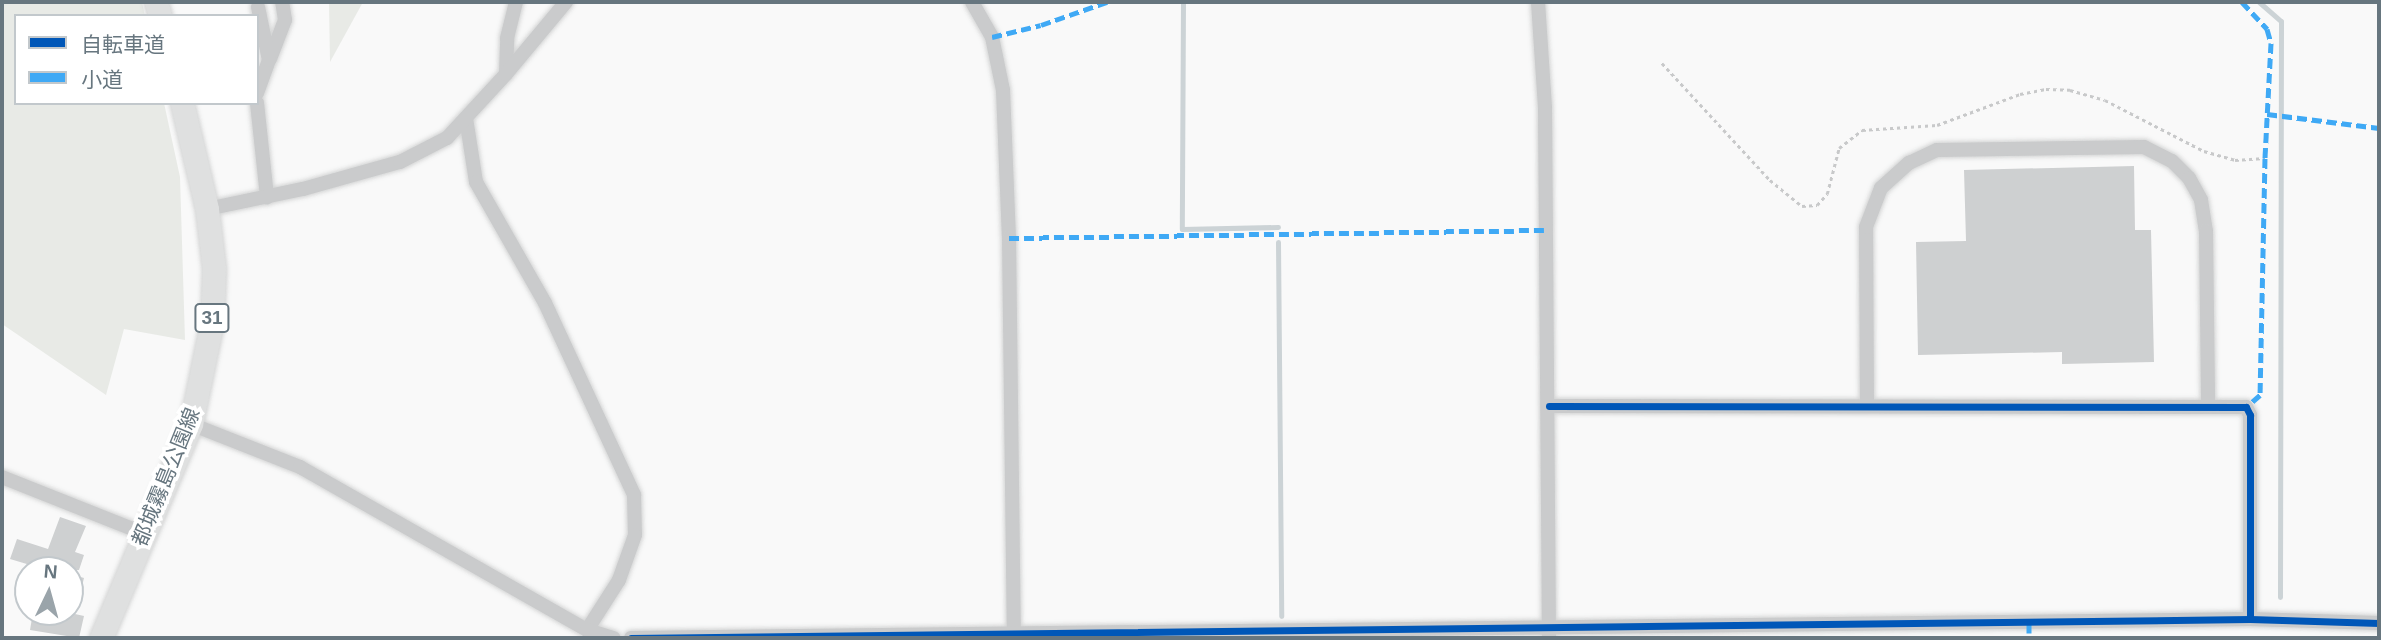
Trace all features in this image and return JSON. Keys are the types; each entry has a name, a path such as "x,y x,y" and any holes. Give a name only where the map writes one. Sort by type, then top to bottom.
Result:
{"main road":[{"name":"都城霧島公園線","path":"101,638 143,533 191,425 212,323 214,269 207,209 182,105"}],"street":[{"path":"282,2 285,20"},
{"path":"259,88 290,2"},
{"path":"506,74 506,38 516,2"},
{"path":"207,209 267,197 400,162 447,138 506,74 566,2"},
{"path":"972,2 992,37 1003,90 1009,238 1014,632"},
{"path":"1538,2 1545,108 1549,406 1548,633"},
{"path":"258,7 269,60"},
{"path":"257,105 267,197"},
{"path":"466,118 476,182 545,303 634,495 635,535 619,580 587,630"},
{"path":"1867,406 1866,227 1881,188 1909,163 1937,150 2144,147 2172,161 2189,178 2200,200 2206,231 2208,406"},
{"path":"1549,406 2246,407 2250,415 2250,619"},
{"path":"191,425 300,467 587,630 614,638"},
{"path":"2,477 143,533"},
{"path":"631,638 1014,632 1548,633 2250,619 2338,619 2379,623"}],"path":[{"path":"1662,63 1770,180"}],"shaded area":[{"path":"2,2 142,2 145,14 14,14 14,105 164,105 180,177 185,340 124,329 106,395 2,324"},
{"path":"329,2 363,2 330,62"}],"building":[{"path":"2134,166 2135,230 2151,230 2154,362 2062,364 2062,352 1918,355 1916,242 1966,241 1964,170"},
{"path":"60,517 86,526 75,552 84,556 14,556 14,560 10,559 17,539 48,549"},
{"path":"31,626 82,626 79,638 30,630"}],"waterway":[{"path":"1183,2 1182,229 1278,227"},
{"path":"2259,2 2281,21 2280,597"},
{"path":"1278,242 1281,616"}],"marked path":[{"path":"992,37 1041,25 1107,2"},
{"path":"2242,2 2267,29 2271,43 2265,158 2260,395 2246,407"},
{"path":"2267,114 2379,128"},
{"path":"1009,238 1546,230"},
{"path":"2029,623 2029,638"}],"cycle path":[{"path":"1549,406 2246,407 2250,415 2250,619"},
{"path":"631,638 2250,619 2379,623"}]}
